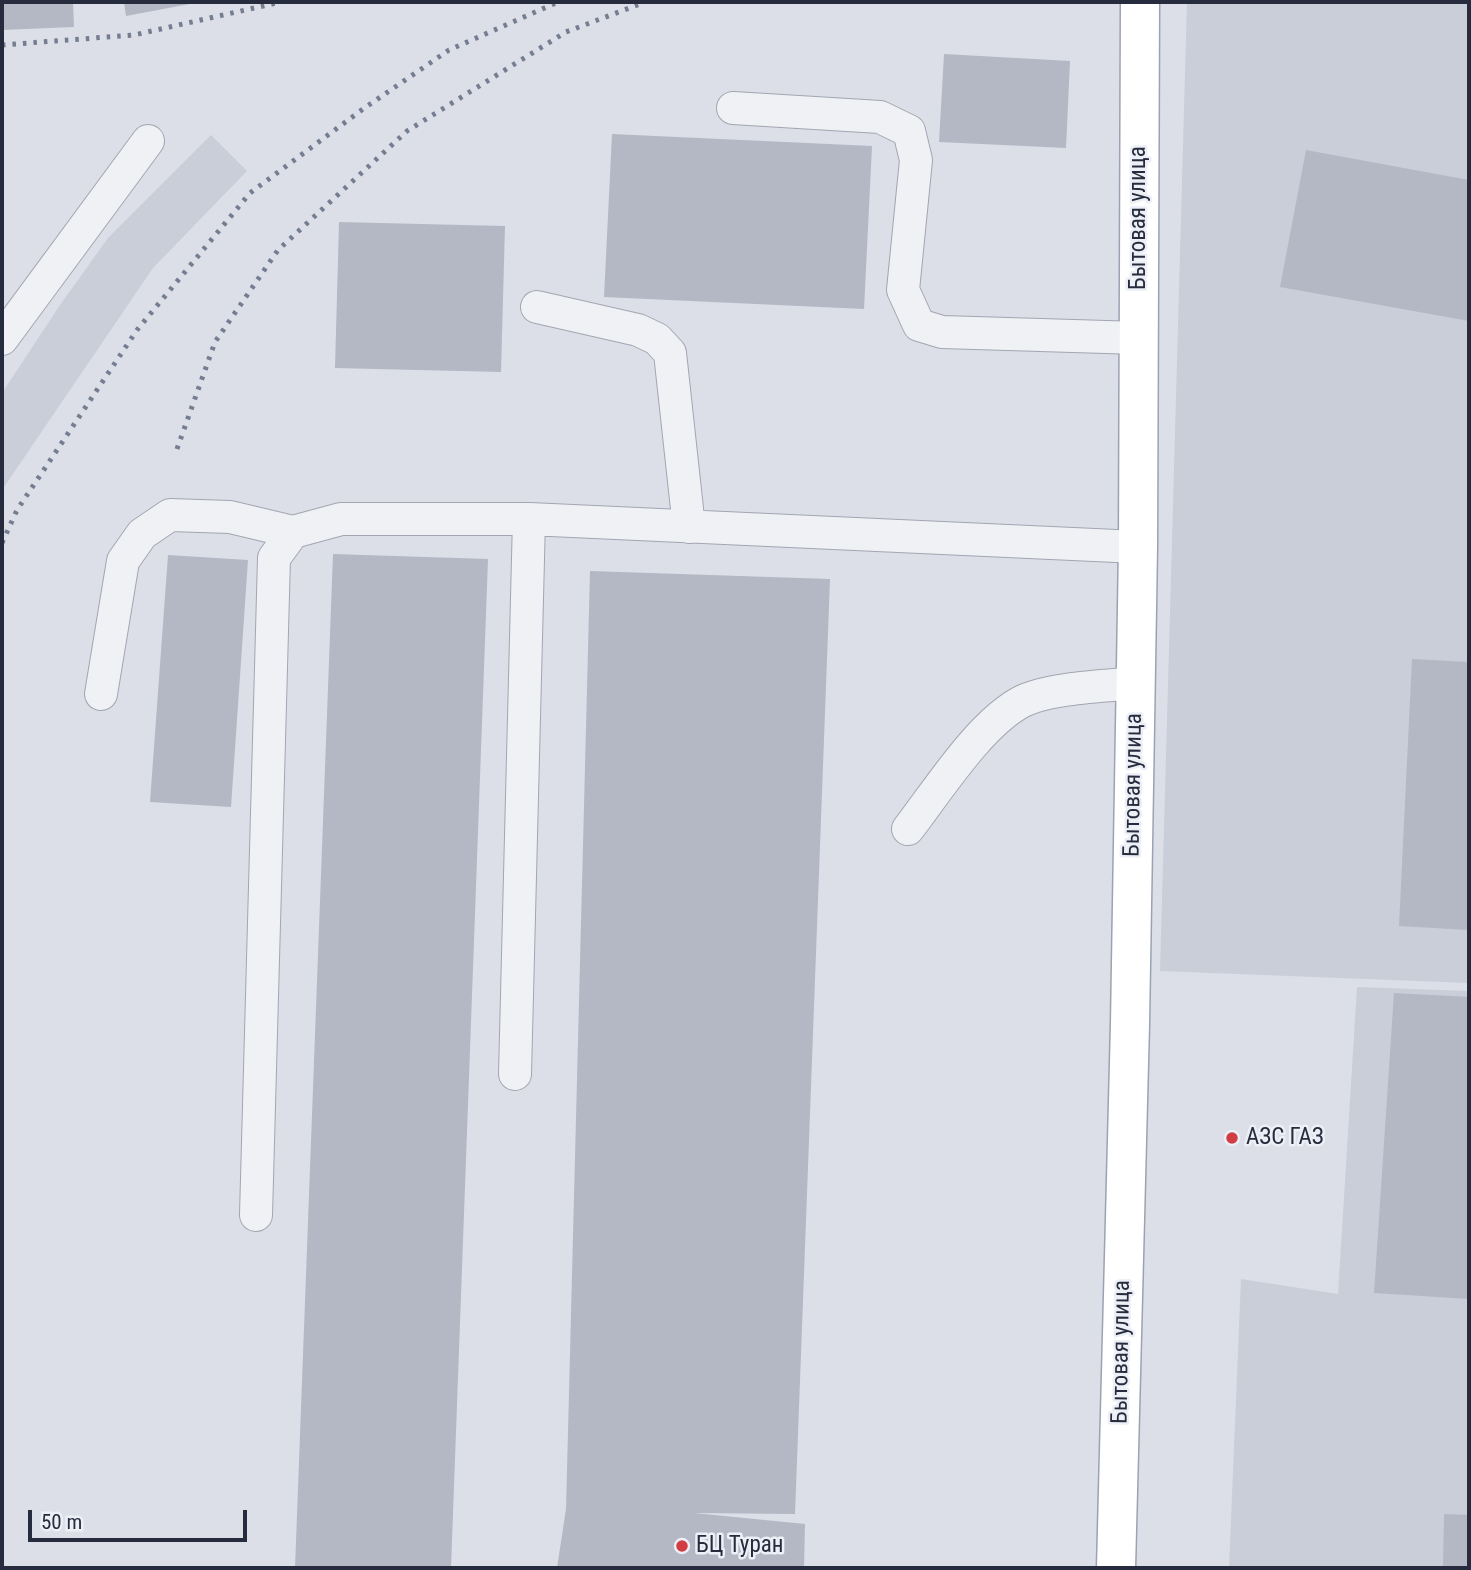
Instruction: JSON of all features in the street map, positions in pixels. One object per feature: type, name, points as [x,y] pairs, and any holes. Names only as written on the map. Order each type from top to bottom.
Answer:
[{"type":"main road","name":"Бытовая улица","points":[[1116,1568],[1136,683],[1140,2]]},
{"type":"lane","points":[[733,108],[880,117],[909,131],[916,160],[903,290],[919,325],[942,332],[1139,338]]},
{"type":"lane","points":[[2,339],[148,141]]},
{"type":"lane","points":[[537,307],[638,330],[657,339],[670,353],[689,527]]},
{"type":"lane","points":[[101,694],[123,561],[142,534],[170,515],[230,517],[293,532],[341,519],[529,519],[1138,547]]},
{"type":"lane","points":[[514,1074],[529,519]]},
{"type":"lane","points":[[256,1214],[274,558],[293,532]]},
{"type":"lane","points":[[908,829],[990,723],[1025,700],[1070,690],[1136,683]]},
{"type":"shaded area","points":[[1187,2],[1469,2],[1469,983],[1160,971]]},
{"type":"shaded area","points":[[211,135],[247,171],[153,268],[2,490],[2,393],[108,238]]},
{"type":"shaded area","points":[[1357,987],[1469,991],[1469,1568],[1229,1568],[1241,1279],[1338,1294]]},
{"type":"building","points":[[2,2],[73,2],[74,27],[2,30]]},
{"type":"building","points":[[124,2],[195,2],[195,3],[126,16]]},
{"type":"building","points":[[944,54],[1070,61],[1066,148],[939,142]]},
{"type":"building","points":[[612,134],[872,146],[864,309],[604,297]]},
{"type":"building","points":[[1306,150],[1469,180],[1469,321],[1280,287]]},
{"type":"building","points":[[339,222],[505,226],[501,372],[335,368]]},
{"type":"building","points":[[333,554],[488,559],[451,1568],[295,1568]]},
{"type":"building","points":[[168,555],[248,560],[231,807],[150,802]]},
{"type":"building","points":[[590,571],[830,579],[795,1514],[694,1513],[805,1524],[804,1568],[557,1568],[566,1509]]},
{"type":"building","points":[[1412,659],[1469,662],[1469,930],[1399,926]]},
{"type":"building","points":[[1394,993],[1469,997],[1469,1299],[1374,1293]]},
{"type":"building","points":[[1444,1514],[1469,1515],[1469,1568],[1443,1568]]},
{"type":"railway","points":[[2,45],[134,35],[281,2]]},
{"type":"railway","points":[[2,543],[17,510],[137,330],[250,193],[363,109],[449,50],[558,2]]},
{"type":"railway","points":[[177,449],[215,342],[278,250],[407,131],[566,32],[645,2]]},
{"type":"place","name":"АЗС ГАЗ","points":[[1232,1138]]},
{"type":"place","name":"БЦ Туран","points":[[682,1546]]}]
